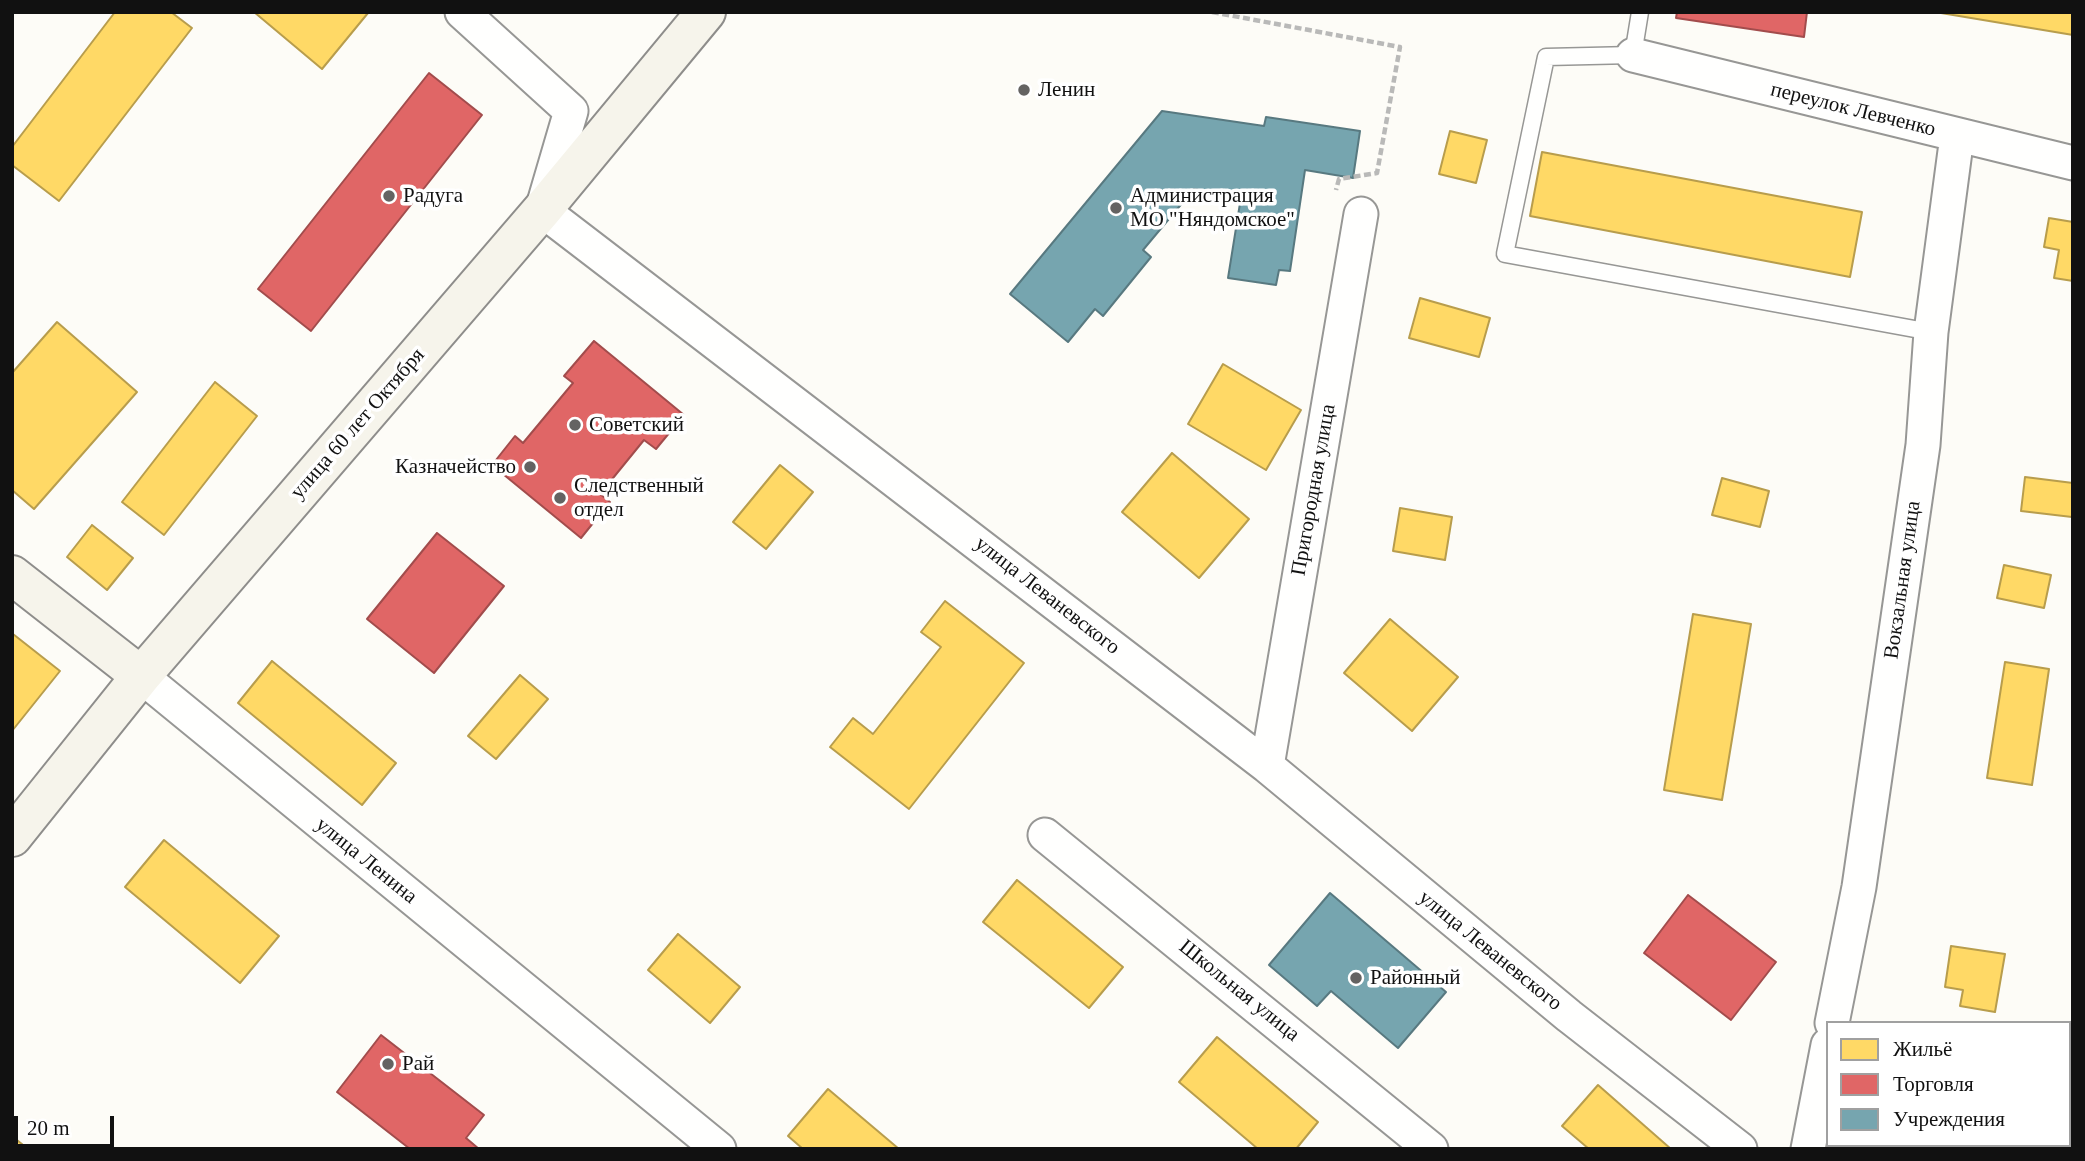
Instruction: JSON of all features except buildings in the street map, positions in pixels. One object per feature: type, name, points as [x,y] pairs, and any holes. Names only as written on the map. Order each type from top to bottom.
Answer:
[{"type":"street","points":[[461,12],[571,111],[542,210]]},
{"type":"street","name":"улица 60 лет Октября","points":[[12,837],[141,676],[542,210],[706,12]]},
{"type":"street","name":"переулок Левченко","points":[[1633,55],[2073,163]]},
{"type":"street","name":"Вокзальная улица","points":[[1832,1021],[1859,887],[1923,445],[1931,332],[1957,136]]},
{"type":"street","name":"улица Леваневского","points":[[542,210],[1267,766],[1569,1016],[1741,1149]]},
{"type":"street","name":"Пригородная улица","points":[[1267,766],[1361,214]]},
{"type":"street","name":"улица Ленина","points":[[12,575],[141,676],[719,1149]]},
{"type":"street","name":"Школьная улица","points":[[1045,835],[1431,1149]]},
{"type":"street","points":[[1808,1149],[1826,1055]]},
{"type":"lane","points":[[1640,12],[1633,55],[1546,57],[1505,254],[1931,332]]},
{"type":"path","points":[[1212,12],[1400,47],[1377,173],[1339,179],[1336,192]]},
{"type":"place","name":"Ленин","points":[[1024,90]]},
{"type":"place","name":"Радуга","points":[[389,196]]},
{"type":"place","name":"Администрация МО \"Няндомское\"","points":[[1116,208]]},
{"type":"place","name":"Советский","points":[[575,425]]},
{"type":"place","name":"Казначейство","points":[[530,467]]},
{"type":"place","name":"Следственный отдел","points":[[560,498]]},
{"type":"place","name":"Районный","points":[[1356,978]]},
{"type":"place","name":"Рай","points":[[388,1064]]}]
